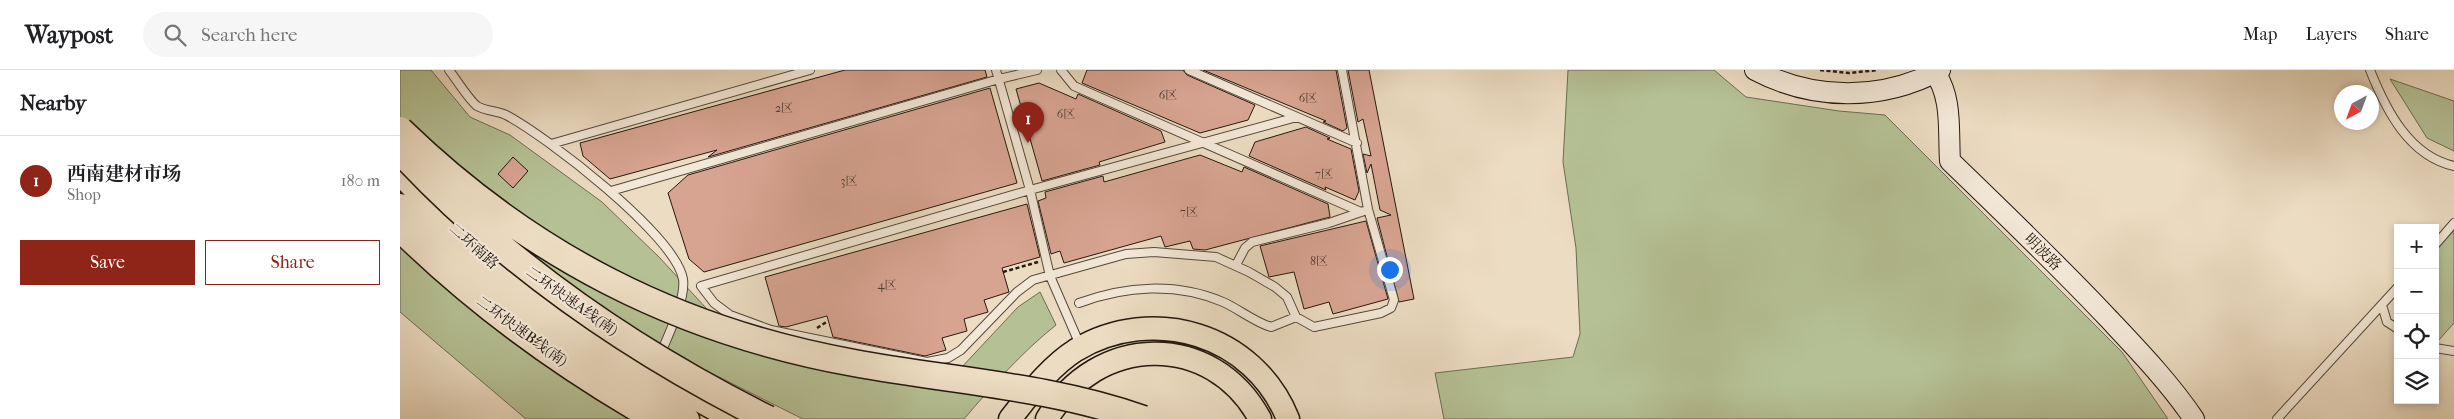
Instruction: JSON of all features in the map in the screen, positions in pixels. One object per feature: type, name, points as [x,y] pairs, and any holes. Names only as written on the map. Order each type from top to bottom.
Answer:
[{"type":"highway","points":[[400,130],[479,200],[538,242],[604,279],[682,314],[749,337],[827,358],[1052,395],[1143,419]]},
{"type":"highway","name":"二环快速A线(南)","points":[[400,151],[475,226],[564,298],[660,360],[768,419]]},
{"type":"highway","name":"二环快速B线(南)","points":[[400,228],[469,292],[566,364],[656,419]]},
{"type":"highway","points":[[469,292],[490,314],[524,343],[627,419]]},
{"type":"main road","name":"二环南路","points":[[400,174],[464,238],[524,288],[587,333],[688,419]]},
{"type":"main road","name":"二环南路","points":[[400,205],[450,254],[511,304],[575,351],[733,419]]},
{"type":"main road","points":[[1010,419],[1050,371],[1081,347],[1103,337],[1134,329],[1166,328],[1198,334],[1228,348],[1255,369],[1277,396],[1288,419]]},
{"type":"main road","points":[[1047,419],[1067,390],[1088,373],[1124,357],[1151,353],[1191,359],[1215,370],[1237,386],[1260,419]]},
{"type":"street","points":[[1755,70],[1794,86],[1850,94],[1888,90],[1936,71]]},
{"type":"street","name":"明波路","points":[[1936,71],[1943,85],[1947,100],[1950,161],[2050,257],[2137,349],[2183,402],[2194,419]]},
{"type":"lane","points":[[449,70],[477,106],[505,115],[551,144],[611,190],[662,244],[678,266],[683,279],[682,295],[669,334],[646,383]]},
{"type":"lane","points":[[551,144],[810,70]]},
{"type":"lane","points":[[996,70],[1030,190],[1050,276],[1081,347]]},
{"type":"lane","points":[[611,190],[999,78],[1037,70]]},
{"type":"lane","points":[[1061,70],[1074,86],[1201,143],[1365,211]]},
{"type":"lane","points":[[1189,70],[1357,143]]},
{"type":"lane","points":[[1297,116],[1030,190],[701,286],[714,304],[730,315],[771,330],[927,362],[948,358],[961,350],[1033,280],[1126,254],[1154,252],[1216,257],[1275,286],[1287,297],[1296,317],[1314,327],[1380,313],[1390,308],[1394,300],[1365,211],[1357,143],[1342,70]]},
{"type":"lane","points":[[2370,70],[2384,100],[2403,132],[2416,147],[2439,162],[2454,166]]},
{"type":"lane","points":[[1236,266],[1245,248],[1252,242],[1329,223],[1365,211]]},
{"type":"lane","points":[[2439,240],[2454,223]]},
{"type":"lane","points":[[1079,303],[1122,291],[1166,289],[1202,295],[1220,301],[1271,327],[1296,317]]},
{"type":"lane","points":[[2277,419],[2394,292]]},
{"type":"lane","points":[[2382,306],[2387,322],[2394,326]]},
{"type":"lane","points":[[2439,349],[2454,351]]},
{"type":"path","points":[[1820,70],[1850,73],[1878,70]]},
{"type":"path","points":[[1003,272],[1046,259]]},
{"type":"green space","points":[[400,70],[431,70],[470,117],[510,135],[602,202],[659,257],[717,320],[960,369],[1018,307],[1040,292],[1056,325],[1019,358],[964,419],[803,419],[707,371],[634,328],[560,277],[497,229],[400,123]]},
{"type":"green space","points":[[1568,70],[1714,70],[1746,97],[1839,111],[1885,115],[2122,352],[2168,419],[1444,419],[1435,373],[1573,357],[1580,334],[1576,248],[1563,162]]},
{"type":"green space","points":[[2390,79],[2454,101],[2454,151],[2427,138]]},
{"type":"green space","points":[[2454,230],[2454,323],[2439,340],[2439,269],[2439,247]]},
{"type":"green space","points":[[400,247],[484,318],[638,419],[526,419],[400,312]]},
{"type":"building","points":[[845,70],[985,70],[987,77],[708,157],[717,150],[610,179],[583,156],[580,143]]},
{"type":"building","points":[[1087,70],[1183,70],[1187,75],[1255,105],[1248,120],[1200,133],[1082,83]]},
{"type":"building","points":[[1203,70],[1336,70],[1347,128],[1343,131],[1323,122],[1326,121]]},
{"type":"building","points":[[1348,70],[1369,70],[1414,299],[1399,302],[1377,218],[1391,215],[1380,210],[1371,164],[1367,173],[1363,154],[1371,156],[1363,119],[1358,122]]},
{"type":"building","points":[[1039,83],[1076,99],[1078,94],[1161,131],[1165,142],[1099,162],[1100,165],[1042,181],[1016,89]]},
{"type":"building","points":[[990,88],[1017,183],[704,272],[689,259],[668,193],[688,175]]},
{"type":"building","points":[[1306,127],[1330,138],[1327,139],[1351,149],[1359,191],[1355,200],[1325,187],[1326,190],[1249,156],[1255,142]]},
{"type":"building","points":[[1200,155],[1242,172],[1244,167],[1328,204],[1330,217],[1205,250],[1193,249],[1190,241],[1165,247],[1161,236],[1064,263],[1060,251],[1051,254],[1038,201],[1046,198],[1045,192],[1103,176],[1104,182]]},
{"type":"building","points":[[513,157],[528,171],[513,188],[498,174]]},
{"type":"building","points":[[1027,204],[1040,257],[1002,268],[1009,292],[984,300],[988,312],[964,319],[967,331],[942,338],[946,350],[925,356],[833,337],[827,316],[786,327],[779,326],[765,277]]},
{"type":"building","points":[[1366,221],[1388,299],[1333,314],[1329,302],[1304,309],[1294,272],[1269,277],[1260,246]]},
{"type":"place","name":"西南建材市场","points":[[1028,143]]}]
